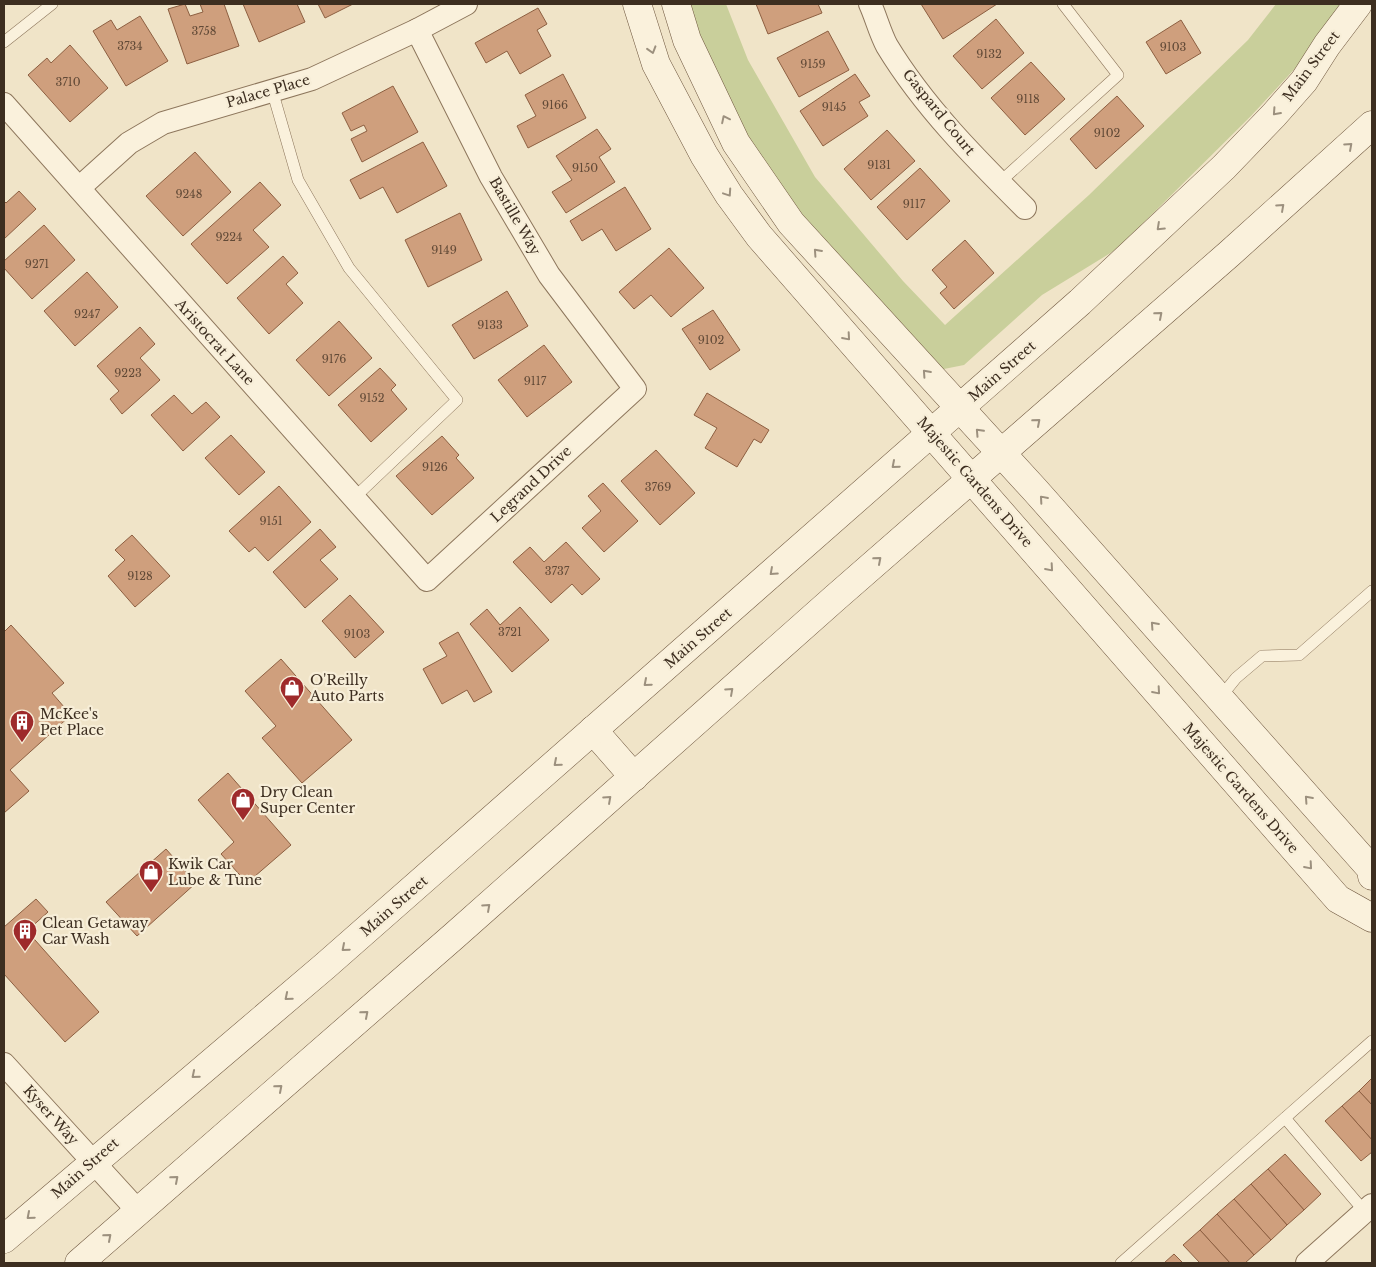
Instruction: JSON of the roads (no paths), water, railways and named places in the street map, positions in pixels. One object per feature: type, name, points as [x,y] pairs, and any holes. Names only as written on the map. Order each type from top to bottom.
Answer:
[{"type":"main road","name":"Majestic Gardens Drive","points":[[637,4],[656,64],[704,155],[729,195],[759,236],[1338,899],[1372,918]]},
{"type":"main road","points":[[676,4],[687,40],[736,143],[791,223],[1220,699],[1371,869],[1372,876]]},
{"type":"main road","name":"Main Street","points":[[4,1239],[325,966],[1080,302],[1224,167],[1304,81],[1327,45],[1358,4]]},
{"type":"main road","points":[[79,1263],[454,936],[1229,254],[1372,124]]},
{"type":"main road","points":[[1188,727],[1220,699]]},
{"type":"main road","points":[[593,730],[634,777]]},
{"type":"street","name":"Palace Place","points":[[79,188],[129,143],[163,123],[312,79],[417,30],[466,4]]},
{"type":"street","name":"Gaspard Court","points":[[870,4],[887,45],[924,98],[966,148],[1025,208]]},
{"type":"street","points":[[1362,4],[1372,15]]},
{"type":"street","name":"Bastille Way","points":[[417,30],[491,177],[549,275],[635,389]]},
{"type":"street","name":"Aristocrat Lane","points":[[4,104],[427,580]]},
{"type":"street","name":"Legrand Drive","points":[[427,580],[635,389]]},
{"type":"street","name":"Kyser Way","points":[[4,1064],[138,1211]]},
{"type":"street","points":[[1307,1263],[1369,1208]]},
{"type":"lane","points":[[4,42],[52,4]]},
{"type":"lane","points":[[1000,182],[1118,75],[1075,23],[1063,4]]},
{"type":"lane","points":[[272,90],[298,180],[349,268],[457,400],[354,498]]},
{"type":"lane","points":[[1220,699],[1236,678],[1262,656],[1299,655],[1372,591]]},
{"type":"lane","points":[[1121,1263],[1372,1041]]},
{"type":"lane","points":[[1286,1118],[1369,1208]]},
{"type":"place","name":"O'Reilly Auto Parts","points":[[292,709]]},
{"type":"place","name":"McKee's Pet Place","points":[[22,743]]},
{"type":"place","name":"Dry Clean Super Center","points":[[243,821]]},
{"type":"place","name":"Kwik Car Lube & Tune","points":[[151,893]]},
{"type":"place","name":"Clean Getaway Car Wash","points":[[25,952]]}]
